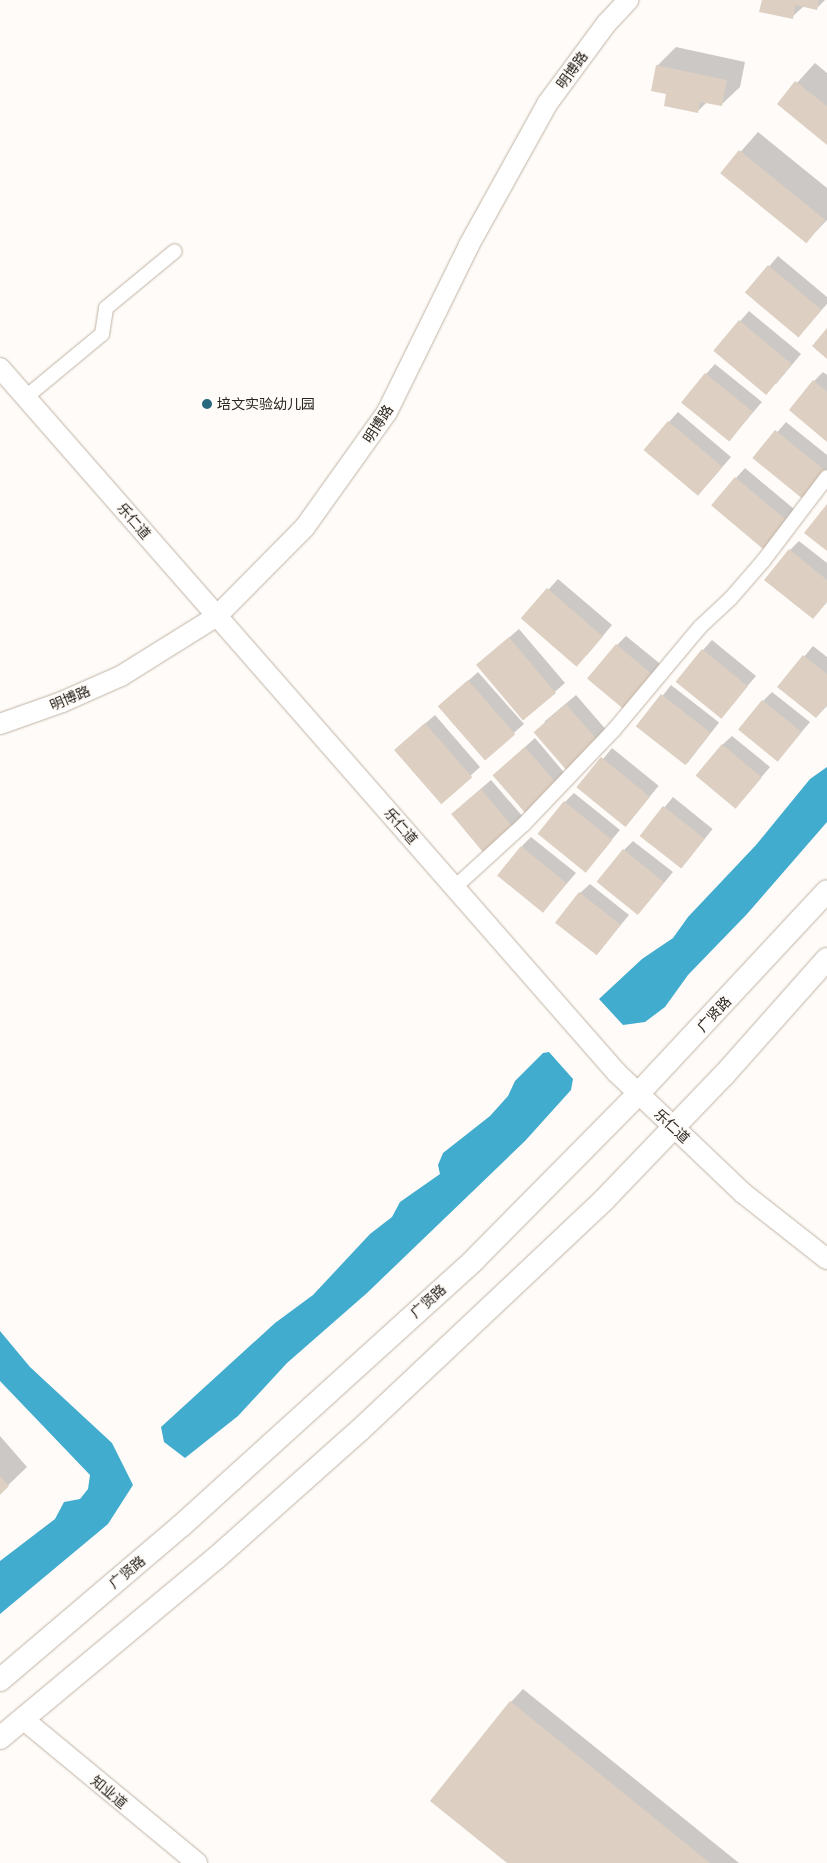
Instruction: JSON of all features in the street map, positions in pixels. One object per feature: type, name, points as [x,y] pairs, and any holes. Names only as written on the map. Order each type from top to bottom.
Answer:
[{"type":"main road","name":"广贤路","points":[[0,1680],[181,1526],[474,1259],[638,1094],[827,891]]},
{"type":"main road","points":[[0,1738],[215,1559],[360,1430],[604,1200],[674,1128],[827,959]]},
{"type":"street","name":"明博路","points":[[0,724],[62,702],[121,676],[217,616],[305,527],[387,412],[469,245],[547,104],[606,24],[628,0]]},
{"type":"street","points":[[26,397],[102,334],[106,308],[175,251]]},
{"type":"street","name":"乐仁道","points":[[0,368],[638,1094],[743,1192],[827,1258]]},
{"type":"street","points":[[455,887],[524,824],[613,731],[700,627],[731,598],[764,560],[827,477]]},
{"type":"street","name":"知业道","points":[[23,1719],[197,1863]]},
{"type":"water","points":[[827,767],[827,822],[747,914],[688,975],[665,1007],[645,1022],[623,1025],[599,999],[642,959],[673,938],[688,917],[756,845],[810,779]]},
{"type":"water","points":[[549,1052],[573,1079],[571,1090],[525,1141],[367,1293],[287,1363],[238,1416],[185,1458],[164,1442],[161,1427],[275,1323],[313,1295],[370,1234],[392,1217],[400,1202],[440,1174],[438,1165],[443,1153],[490,1116],[508,1096],[515,1081],[543,1053]]},
{"type":"water","points":[[0,1331],[30,1367],[112,1443],[133,1485],[108,1524],[0,1614],[0,1561],[55,1519],[64,1502],[80,1499],[88,1489],[90,1475],[0,1381]]},
{"type":"building","points":[[762,0],[819,0],[817,10],[795,5],[793,19],[759,12]]},
{"type":"building","points":[[656,65],[727,80],[722,106],[700,102],[698,113],[664,106],[666,94],[651,91]]},
{"type":"building","points":[[795,81],[827,106],[827,145],[777,104]]},
{"type":"building","points":[[739,150],[825,220],[806,243],[720,173]]},
{"type":"building","points":[[768,265],[822,310],[798,338],[745,293]]},
{"type":"building","points":[[739,320],[792,364],[766,395],[713,351]]},
{"type":"building","points":[[827,328],[827,359],[812,346]]},
{"type":"building","points":[[705,373],[753,412],[729,442],[681,403]]},
{"type":"building","points":[[813,380],[827,392],[827,442],[789,410]]},
{"type":"building","points":[[668,421],[722,467],[698,496],[644,450]]},
{"type":"building","points":[[775,430],[827,472],[804,500],[752,458]]},
{"type":"building","points":[[735,477],[791,524],[767,552],[711,505]]},
{"type":"building","points":[[827,504],[827,551],[804,533]]},
{"type":"building","points":[[789,549],[827,580],[827,602],[813,619],[764,580]]},
{"type":"building","points":[[547,588],[603,637],[577,667],[521,618]]},
{"type":"building","points":[[509,637],[556,693],[523,721],[476,665]]},
{"type":"building","points":[[616,644],[655,677],[626,711],[587,678]]},
{"type":"building","points":[[702,649],[748,686],[721,719],[676,682]]},
{"type":"building","points":[[803,655],[827,674],[827,705],[816,718],[777,687]]},
{"type":"building","points":[[468,680],[515,734],[485,761],[438,706]]},
{"type":"building","points":[[661,694],[711,733],[685,765],[636,726]]},
{"type":"building","points":[[762,700],[802,732],[778,762],[738,730]]},
{"type":"building","points":[[566,704],[599,742],[566,770],[534,732]]},
{"type":"building","points":[[425,723],[472,777],[441,804],[394,750]]},
{"type":"building","points":[[722,744],[762,777],[735,809],[696,775]]},
{"type":"building","points":[[525,747],[559,786],[527,814],[493,775]]},
{"type":"building","points":[[601,757],[650,797],[625,827],[576,787]]},
{"type":"building","points":[[481,789],[514,829],[485,854],[451,814]]},
{"type":"building","points":[[564,801],[612,840],[586,873],[538,834]]},
{"type":"building","points":[[663,806],[705,839],[681,869],[640,836]]},
{"type":"building","points":[[521,846],[567,883],[543,913],[497,876]]},
{"type":"building","points":[[623,849],[664,882],[638,915],[597,882]]},
{"type":"building","points":[[579,892],[621,925],[597,955],[555,923]]},
{"type":"building","points":[[0,1476],[9,1486],[0,1495]]},
{"type":"building","points":[[510,1701],[710,1863],[507,1863],[430,1801]]},
{"type":"place","name":"培文实验幼儿园","points":[[207,404]]}]
